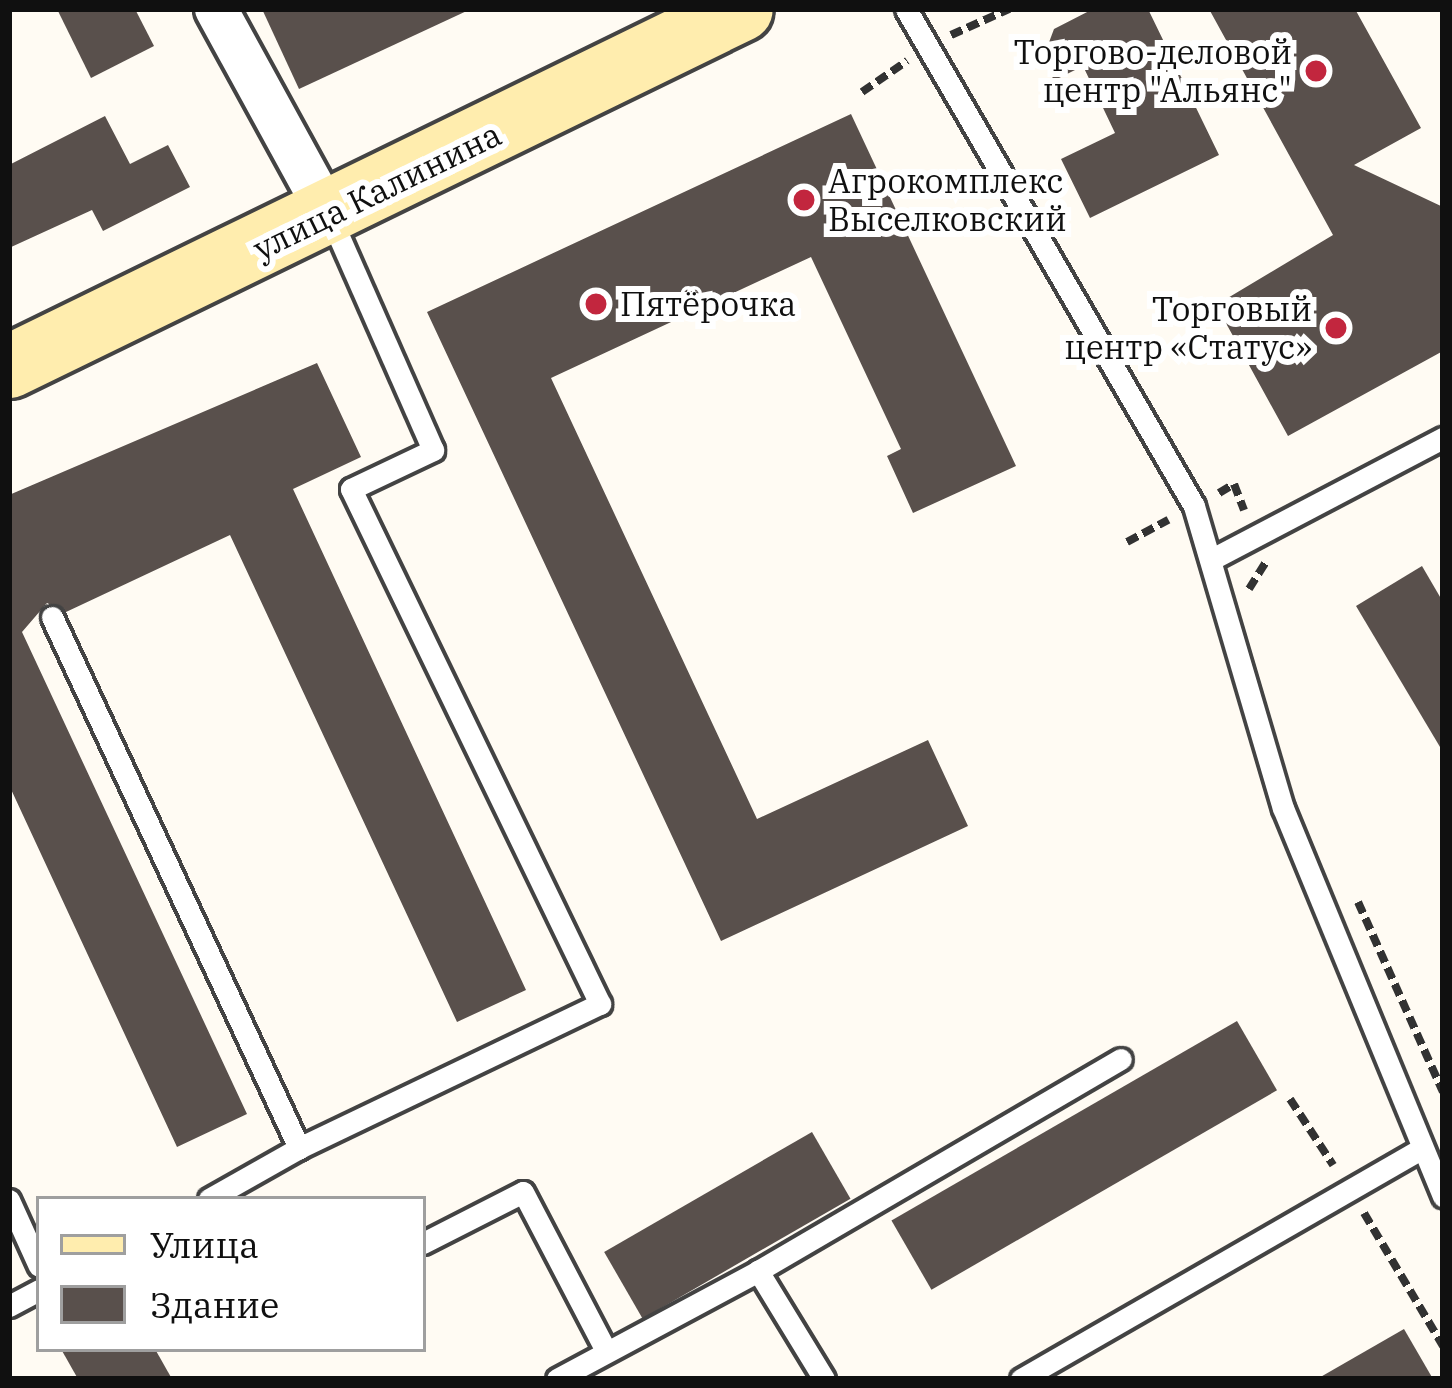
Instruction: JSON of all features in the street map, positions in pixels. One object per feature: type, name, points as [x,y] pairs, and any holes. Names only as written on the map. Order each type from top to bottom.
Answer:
[{"type":"main road","name":"улица Калинина","points":[[9,366],[330,217],[741,9]]},
{"type":"street","points":[[216,9],[330,217]]},
{"type":"lane","points":[[906,9],[1214,558],[1282,808],[1419,1150],[1443,1196]]},
{"type":"lane","points":[[213,1196],[299,1148],[600,1004],[351,488],[433,450],[330,217]]},
{"type":"lane","points":[[1214,558],[1443,438]]},
{"type":"lane","points":[[52,616],[299,1148]]},
{"type":"lane","points":[[557,1379],[758,1271],[1120,1059]]},
{"type":"lane","points":[[1021,1379],[1419,1150]]},
{"type":"lane","points":[[426,1241],[523,1192],[606,1351]]},
{"type":"lane","points":[[9,1200],[36,1259]]},
{"type":"lane","points":[[758,1271],[824,1379]]},
{"type":"lane","points":[[9,1306],[36,1292]]},
{"type":"path","points":[[1234,484],[1267,566],[1249,588],[1254,610]]},
{"type":"path","points":[[1349,883],[1443,1092]]},
{"type":"path","points":[[1290,1100],[1443,1346]]},
{"type":"building","points":[[57,9],[135,9],[154,46],[91,78]]},
{"type":"building","points":[[262,9],[471,9],[299,89]]},
{"type":"building","points":[[1093,9],[1148,9],[1219,155],[1090,218],[1061,159],[1115,133],[1083,66],[1053,81],[1048,45],[1054,29]]},
{"type":"building","points":[[1209,9],[1355,9],[1421,128],[1354,165],[1443,207],[1443,351],[1288,436],[1216,305],[1333,235]]},
{"type":"building","points":[[851,114],[1016,466],[913,513],[887,456],[901,449],[811,257],[551,378],[757,819],[928,740],[968,826],[721,941],[427,312]]},
{"type":"building","points":[[105,116],[130,164],[168,145],[190,187],[103,231],[92,210],[9,248],[9,165]]},
{"type":"building","points":[[317,363],[361,457],[293,489],[526,990],[457,1022],[230,535],[66,612],[47,603],[22,632],[247,1114],[177,1147],[9,785],[9,495]]},
{"type":"building","points":[[1422,566],[1443,602],[1443,752],[1356,606]]},
{"type":"building","points":[[1237,1021],[1277,1090],[931,1290],[891,1220]]},
{"type":"building","points":[[812,1132],[851,1199],[643,1319],[604,1252]]},
{"type":"building","points":[[1404,1329],[1433,1379],[1317,1379]]},
{"type":"building","points":[[63,1352],[157,1352],[172,1379],[78,1379]]},
{"type":"place","name":"Торгово-деловой центр \"Альянс\"","points":[[1316,71]]},
{"type":"place","name":"Агрокомплекс Выселковский","points":[[804,200]]},
{"type":"place","name":"Пятёрочка","points":[[596,304]]},
{"type":"place","name":"Торговый центр «Статус»","points":[[1336,328]]}]
